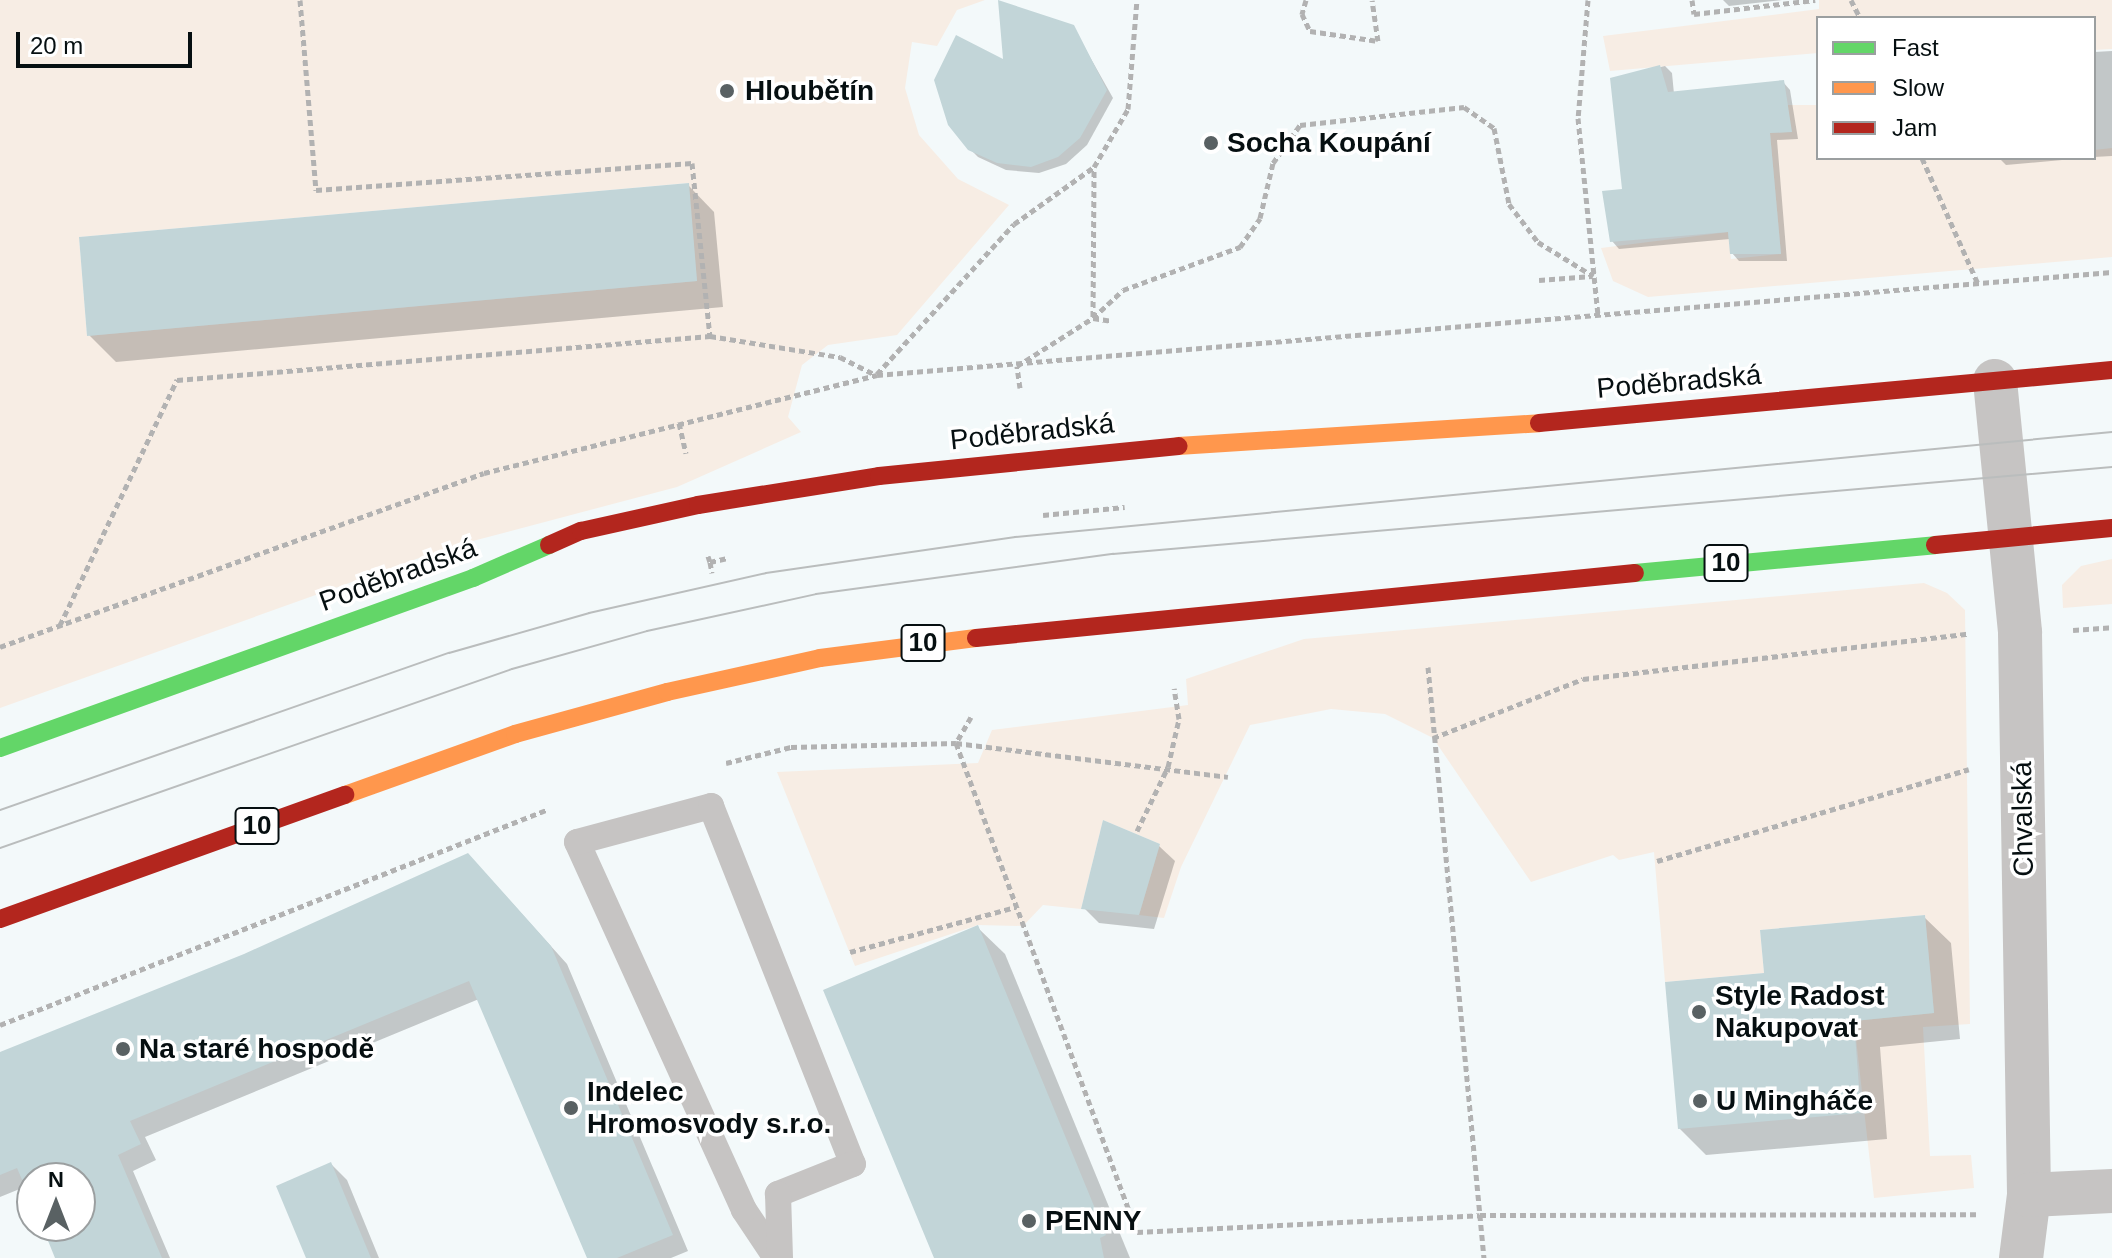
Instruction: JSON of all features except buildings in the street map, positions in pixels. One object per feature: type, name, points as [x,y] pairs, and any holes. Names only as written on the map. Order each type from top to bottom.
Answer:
[{"type":"main road","name":"Poděbradská","points":[[0,748],[473,578],[581,531],[698,505],[879,476],[1091,452],[1409,433],[2112,370]]},
{"type":"main road","name":"10","points":[[0,919],[515,734],[820,658],[1065,626],[2112,528]]},
{"type":"street","name":"Chvalská","points":[[1995,381],[2020,633],[2027,1205],[2021,1258]]},
{"type":"street","points":[[2027,1205],[2112,1191]]},
{"type":"lane","points":[[711,806],[853,1164],[778,1194],[778,1258],[744,1210],[577,842],[711,806]]},
{"type":"path","points":[[300,0],[316,190],[692,163],[710,336]]},
{"type":"path","points":[[877,375],[1014,224],[1094,167],[1128,109],[1137,0]]},
{"type":"path","points":[[1306,0],[1302,14],[1310,31],[1378,41],[1372,0]]},
{"type":"path","points":[[1588,0],[1578,118],[1598,314]]},
{"type":"path","points":[[1692,0],[1694,14],[1815,0]]},
{"type":"path","points":[[1017,366],[1093,318],[1123,290],[1240,247],[1260,218],[1273,163],[1300,125],[1464,107],[1494,128],[1509,204],[1516,214],[1538,242],[1593,276]]},
{"type":"path","points":[[1923,160],[1978,284]]},
{"type":"path","points":[[1093,318],[1094,167]]},
{"type":"path","points":[[0,647],[484,473],[877,375],[1017,366],[2112,272]]},
{"type":"path","points":[[1539,280],[1593,276]]},
{"type":"path","points":[[1093,318],[1111,321]]},
{"type":"path","points":[[60,627],[177,380],[710,336],[840,357],[877,375]]},
{"type":"path","points":[[1017,366],[1020,388]]},
{"type":"path","points":[[1034,516],[1128,507]]},
{"type":"path","points":[[707,552],[712,573]]},
{"type":"path","points":[[710,562],[744,555]]},
{"type":"path","points":[[2058,632],[2112,627]]},
{"type":"path","points":[[1433,738],[1583,679],[1974,634]]},
{"type":"path","points":[[1428,667],[1484,1258]]},
{"type":"path","points":[[1137,831],[1168,767],[1179,719],[1174,688]]},
{"type":"path","points":[[971,717],[956,743],[1137,1232],[1480,1215],[2027,1205]]},
{"type":"path","points":[[1168,767],[1228,777]]},
{"type":"path","points":[[1657,861],[1966,769],[1978,770]]},
{"type":"path","points":[[850,952],[1016,907]]},
{"type":"shaded area","points":[[0,0],[985,0],[957,10],[937,46],[912,42],[905,88],[919,135],[958,179],[1009,205],[897,335],[828,345],[802,365],[788,417],[801,432],[677,487],[450,547],[0,708]],"holes":[[[688,183],[697,281],[87,336],[79,237]]]},
{"type":"shaded area","points":[[1819,0],[2112,0],[2112,49],[2096,50],[2096,16],[1816,16],[1816,53],[1610,71],[1603,36],[1819,9]]},
{"type":"shaded area","points":[[1786,105],[1816,105],[1816,160],[2096,160],[2096,150],[2112,148],[2112,257],[1648,297],[1613,281],[1601,248],[1728,232],[1731,259],[1781,254],[1770,133],[1788,132]]},
{"type":"shaded area","points":[[2112,559],[2112,604],[2063,608],[2062,585],[2081,566]]},
{"type":"shaded area","points":[[1924,583],[1947,593],[1965,610],[1970,1024],[1923,1027],[1930,1156],[1971,1155],[1974,1188],[1874,1198],[1854,1021],[1934,1013],[1925,915],[1760,930],[1764,973],[1665,982],[1654,852],[1619,860],[1613,855],[1531,882],[1433,738],[1385,714],[1331,709],[1250,725],[1181,867],[1164,918],[1139,915],[1160,844],[1103,820],[1081,909],[1043,905],[1023,926],[978,925],[855,966],[777,772],[978,763],[992,730],[1188,705],[1186,679],[1304,639]]},
{"type":"tram line","points":[[0,810],[449,653],[589,613],[766,573],[1015,537],[2112,432]]},
{"type":"tram line","points":[[0,848],[512,669],[647,631],[816,594],[1113,554],[2112,467]]},
{"type":"traffic: fast","points":[[0,748],[473,578],[549,545]]},
{"type":"traffic: fast","points":[[1635,573],[1935,545]]},
{"type":"traffic: slow","points":[[1178,446],[1539,423]]},
{"type":"traffic: slow","points":[[345,795],[515,734],[667,692],[820,658],[976,638]]},
{"type":"traffic: jam","points":[[1539,423],[2112,370]]},
{"type":"traffic: jam","points":[[549,545],[581,531],[698,505],[879,476],[1178,446]]},
{"type":"traffic: jam","points":[[1935,545],[2112,528]]},
{"type":"traffic: jam","points":[[976,638],[1635,573]]},
{"type":"traffic: jam","points":[[0,919],[345,795]]},
{"type":"place","name":"Hloubětín","points":[[727,91]]},
{"type":"place","name":"Socha Koupání","points":[[1211,143]]},
{"type":"place","name":"Style Radost Nakupovat","points":[[1699,1012]]},
{"type":"place","name":"Na staré hospodě","points":[[123,1049]]},
{"type":"place","name":"U Mingháče","points":[[1700,1101]]},
{"type":"place","name":"Indelec Hromosvody s.r.o.","points":[[571,1108]]},
{"type":"place","name":"PENNY","points":[[1029,1221]]}]
